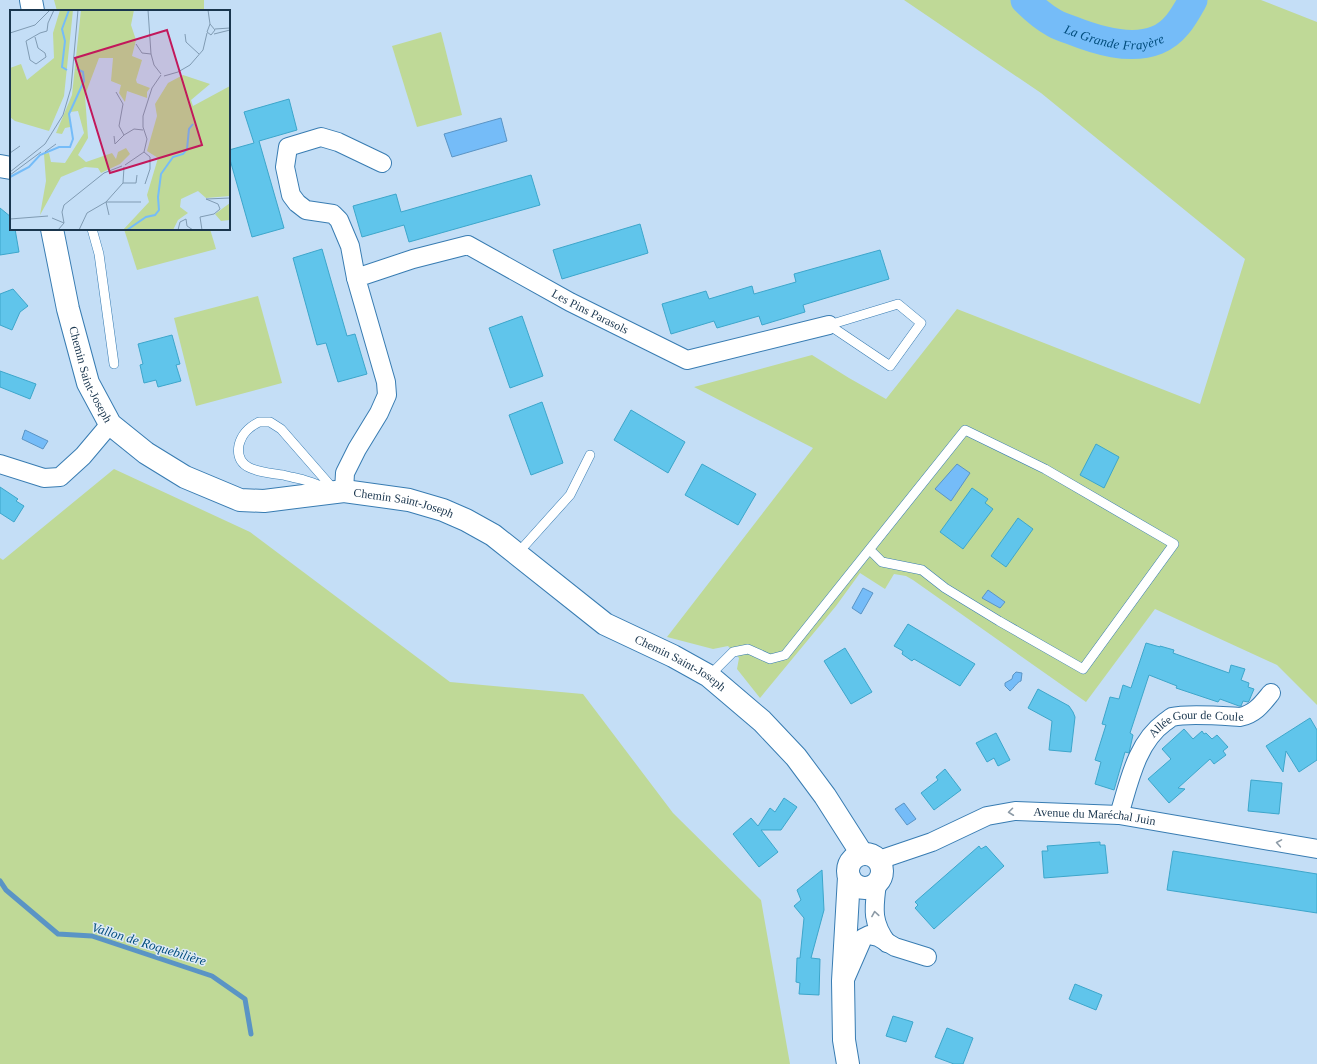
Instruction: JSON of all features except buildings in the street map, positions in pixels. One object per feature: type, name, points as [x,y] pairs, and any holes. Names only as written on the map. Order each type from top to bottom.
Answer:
[{"type":"main road","points":[[31,0],[33,10]]},
{"type":"main road","points":[[0,166],[10,168]]},
{"type":"main road","name":"Chemin Saint-Joseph","points":[[52,230],[68,309],[88,383],[110,424],[146,452],[185,477],[240,500],[264,501],[340,491],[409,500],[443,510],[466,520],[493,535],[605,624],[673,656],[709,676],[762,721],[796,757],[825,796],[863,872]]},
{"type":"main road","points":[[848,1064],[844,1040],[843,981],[846,947],[847,903],[863,872]]},
{"type":"street","points":[[340,491],[345,473],[357,449],[380,413],[387,395],[386,382],[356,278],[350,246],[339,220],[332,214],[306,210],[297,203],[291,195],[285,167],[288,147],[321,137],[338,142],[382,163]]},
{"type":"street","name":"Les Pins Parasols","points":[[356,278],[413,259],[468,245],[570,302],[687,360],[830,325]]},
{"type":"street","points":[[0,464],[44,478],[60,477],[82,456],[110,424]]},
{"type":"street","name":"Allée Gour de Coule","points":[[1119,815],[1132,773],[1142,748],[1157,728],[1171,717],[1240,717],[1249,715],[1256,710],[1271,693]]},
{"type":"street","name":"Avenue du Maréchal Juin","points":[[863,872],[932,842],[986,816],[1015,811],[1119,815],[1317,849]]},
{"type":"street","points":[[863,872],[875,898],[874,913],[880,931],[887,943]]},
{"type":"street","points":[[843,981],[863,938],[869,935],[878,937],[895,947],[927,957]]},
{"type":"lane","points":[[92,230],[99,254],[114,364]]},
{"type":"lane","name":"Les Pins Parasols","points":[[898,304],[921,323],[890,366],[830,325],[898,304]]},
{"type":"lane","points":[[259,422],[270,422],[281,429],[340,491],[306,481],[254,471],[245,465],[240,458],[239,446],[242,435],[251,426],[259,422]]},
{"type":"lane","points":[[709,676],[733,652],[748,649],[770,659],[785,655],[965,430],[1045,469],[1174,544],[1083,669],[945,588],[922,570],[882,562],[870,550]]},
{"type":"lane","points":[[517,554],[570,495],[590,455]]},
{"type":"green space","points":[[54,0],[204,0],[204,10],[57,10]]},
{"type":"green space","points":[[904,0],[1261,0],[1317,22],[1317,705],[1277,665],[1155,609],[1086,702],[913,580],[906,576],[894,574],[885,589],[860,573],[836,606],[760,698],[737,669],[739,658],[728,646],[713,649],[667,637],[813,448],[694,387],[812,355],[886,399],[957,309],[1200,404],[1245,259],[1041,93]]},
{"type":"green space","points":[[441,32],[462,115],[417,127],[392,46]]},
{"type":"green space","points":[[124,230],[210,230],[216,249],[137,270]]},
{"type":"green space","points":[[258,296],[282,383],[196,406],[174,318]]},
{"type":"green space","points":[[114,469],[250,532],[450,682],[583,694],[673,813],[761,900],[790,1064],[0,1064],[0,558],[3,560]]},
{"type":"water","points":[[501,118],[507,141],[452,157],[444,134]]},
{"type":"water","points":[[25,430],[48,441],[43,449],[22,439]]},
{"type":"water","points":[[957,464],[970,473],[951,501],[935,489]]},
{"type":"water","points":[[863,588],[873,593],[861,614],[852,608]]},
{"type":"water","points":[[988,590],[1005,602],[1000,608],[982,598]]},
{"type":"water","points":[[1016,672],[1022,673],[1021,681],[1010,691],[1005,686],[1005,683],[1012,679]]},
{"type":"water","points":[[904,803],[916,819],[907,825],[895,809]]},
{"type":"waterway","name":"La Grande Frayère","points":[[1025,0],[1046,18],[1062,27],[1113,43],[1125,44],[1147,43],[1163,37],[1174,28],[1193,0]]},
{"type":"waterway","name":"Vallon de Roquebilière","points":[[0,881],[6,890],[58,934],[92,936],[212,976],[245,999],[251,1034]]}]
